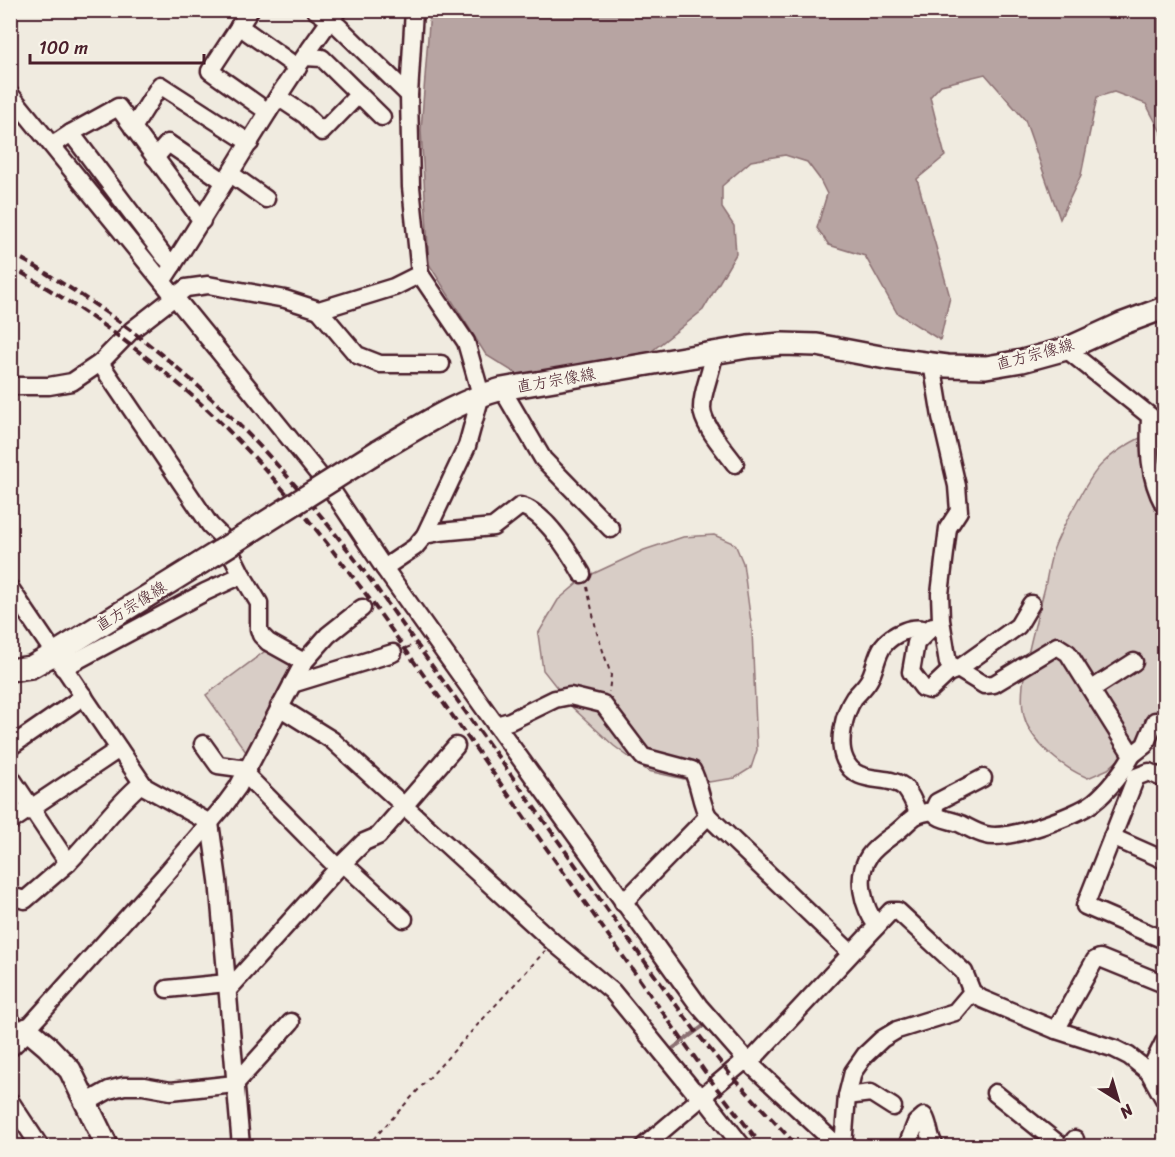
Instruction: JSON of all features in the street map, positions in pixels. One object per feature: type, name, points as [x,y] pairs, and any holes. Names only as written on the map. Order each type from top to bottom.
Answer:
[{"type":"main road","name":"直方宗像線","points":[[10,670],[58,661],[220,551],[378,451],[451,408],[481,395],[502,389],[748,347],[782,344],[817,345],[886,358],[947,366],[986,367],[1022,361],[1066,349],[1121,324],[1164,308]]},
{"type":"main road","points":[[17,1032],[47,1046],[70,1070],[107,1146]]},
{"type":"street","points":[[250,10],[210,71],[268,112]]},
{"type":"street","points":[[315,10],[334,16],[409,95]]},
{"type":"street","points":[[384,568],[415,547],[425,535],[466,446],[481,395],[466,342],[420,274],[411,187],[409,95],[414,10]]},
{"type":"street","points":[[163,280],[202,221],[268,112],[334,16]]},
{"type":"street","points":[[239,26],[301,63],[322,58],[382,117]]},
{"type":"street","points":[[133,128],[160,85],[250,143]]},
{"type":"street","points":[[10,94],[333,492],[384,568],[699,1006],[749,1063],[838,1146]]},
{"type":"street","points":[[278,97],[305,115],[322,132],[359,94]]},
{"type":"street","points":[[53,145],[118,107],[202,221]]},
{"type":"street","points":[[71,133],[173,265]]},
{"type":"street","points":[[155,158],[168,143],[266,199]]},
{"type":"street","points":[[319,310],[394,287],[420,274]]},
{"type":"street","points":[[10,386],[49,386],[72,382],[100,363],[132,330],[186,288],[208,285],[285,299],[319,310],[357,355],[380,364],[441,364]]},
{"type":"street","points":[[1066,349],[1150,416],[1150,468],[1156,490],[1164,505]]},
{"type":"street","points":[[714,353],[702,407],[704,419],[735,464]]},
{"type":"street","points":[[100,363],[210,525],[224,538],[259,603],[261,636],[304,662]]},
{"type":"street","points":[[932,363],[941,417],[957,486],[959,511],[948,528],[934,625],[948,663],[984,685],[994,684],[1057,646],[1068,653],[1132,755]]},
{"type":"street","points":[[502,389],[543,459],[610,530]]},
{"type":"street","points":[[425,535],[493,527],[520,506],[529,508],[566,545],[582,574]]},
{"type":"street","points":[[58,661],[242,575]]},
{"type":"street","points":[[10,588],[142,783],[154,794],[210,823]]},
{"type":"street","points":[[934,625],[916,643],[911,672],[923,688],[930,690],[948,673],[958,669],[1017,626],[1031,604]]},
{"type":"street","points":[[17,1032],[210,823],[238,787],[304,662],[328,635],[362,608]]},
{"type":"street","points":[[934,625],[924,629],[910,629],[885,644],[868,681],[854,699],[845,721],[843,752],[845,762],[851,769],[873,780],[897,783],[925,812],[938,818],[956,822],[988,836],[1042,827],[1094,802],[1132,755],[1145,745],[1155,721]]},
{"type":"street","points":[[292,684],[393,653]]},
{"type":"street","points":[[1092,689],[1134,662]]},
{"type":"street","points":[[10,747],[84,696]]},
{"type":"street","points":[[496,725],[510,721],[555,699],[570,696],[603,704],[644,757],[692,770],[696,777],[702,806],[708,816],[851,953]]},
{"type":"street","points":[[279,707],[332,740],[553,942],[612,991],[692,1089],[703,1096],[742,1146]]},
{"type":"street","points":[[203,744],[218,765],[246,771],[340,866],[404,919]]},
{"type":"street","points":[[167,989],[227,987],[364,842],[378,836],[456,746]]},
{"type":"street","points":[[10,822],[119,749]]},
{"type":"street","points":[[1164,778],[1149,772],[1136,777],[1085,906],[1164,940]]},
{"type":"street","points":[[10,776],[68,863]]},
{"type":"street","points":[[877,926],[869,915],[863,896],[862,877],[868,857],[885,840],[937,802],[983,778]]},
{"type":"street","points":[[10,896],[26,900],[81,850],[122,800],[142,783]]},
{"type":"street","points":[[623,903],[708,816]]},
{"type":"street","points":[[210,823],[218,880],[241,1146]]},
{"type":"street","points":[[1112,837],[1164,860]]},
{"type":"street","points":[[644,1146],[742,1063],[749,1063],[891,911],[898,911],[964,972],[972,992],[982,999],[1056,1030],[1115,1049],[1129,1056],[1149,1072],[1164,1099]]},
{"type":"street","points":[[1056,1030],[1095,960],[1100,958],[1164,984]]},
{"type":"street","points":[[843,1146],[847,1096],[853,1072],[865,1054],[897,1030],[955,1012],[972,992]]},
{"type":"street","points":[[86,1103],[109,1090],[124,1086],[143,1086],[171,1091],[235,1084],[291,1022]]},
{"type":"street","points":[[1149,1072],[1164,1041]]},
{"type":"street","points":[[847,1096],[871,1093],[893,1107]]},
{"type":"street","points":[[995,1093],[1069,1144]]},
{"type":"street","points":[[10,1101],[39,1145],[36,1146]]},
{"type":"street","points":[[907,1146],[916,1123],[924,1116],[927,1120],[931,1141],[935,1146]]},
{"type":"path","points":[[582,574],[589,591],[597,633],[611,675],[609,691],[603,704]]},
{"type":"path","points":[[393,653],[434,638]]},
{"type":"path","points":[[367,1146],[553,942]]},
{"type":"shaded area","points":[[430,11],[1164,11],[1164,138],[1146,104],[1114,92],[1097,97],[1081,175],[1060,219],[1025,120],[985,74],[941,85],[930,97],[945,156],[917,179],[950,297],[940,340],[897,313],[865,256],[829,245],[817,228],[827,194],[807,162],[785,155],[751,161],[722,186],[722,208],[734,226],[736,254],[703,310],[638,362],[520,376],[486,355],[429,264],[421,130]]},
{"type":"shaded area","points":[[1164,427],[1164,725],[1155,727],[1108,769],[1088,778],[1068,768],[1049,753],[1033,736],[1028,726],[1022,703],[1028,652],[1054,548],[1084,490],[1102,464],[1116,452]]},
{"type":"shaded area","points":[[714,535],[735,544],[743,563],[752,630],[757,750],[751,768],[735,778],[702,783],[648,771],[614,746],[573,708],[543,670],[538,634],[558,600],[584,578],[644,550],[683,537]]},
{"type":"shaded area","points":[[268,649],[292,663],[246,752],[206,695]]},
{"type":"waterway","points":[[668,1052],[706,1024]]},
{"type":"railway","points":[[10,253],[45,272],[102,309],[172,363],[237,423],[297,487],[369,577],[697,1033],[730,1074],[797,1146]]},
{"type":"railway","points":[[10,266],[68,301],[125,341],[179,384],[248,450],[285,492],[371,601],[715,1086],[762,1146]]}]
